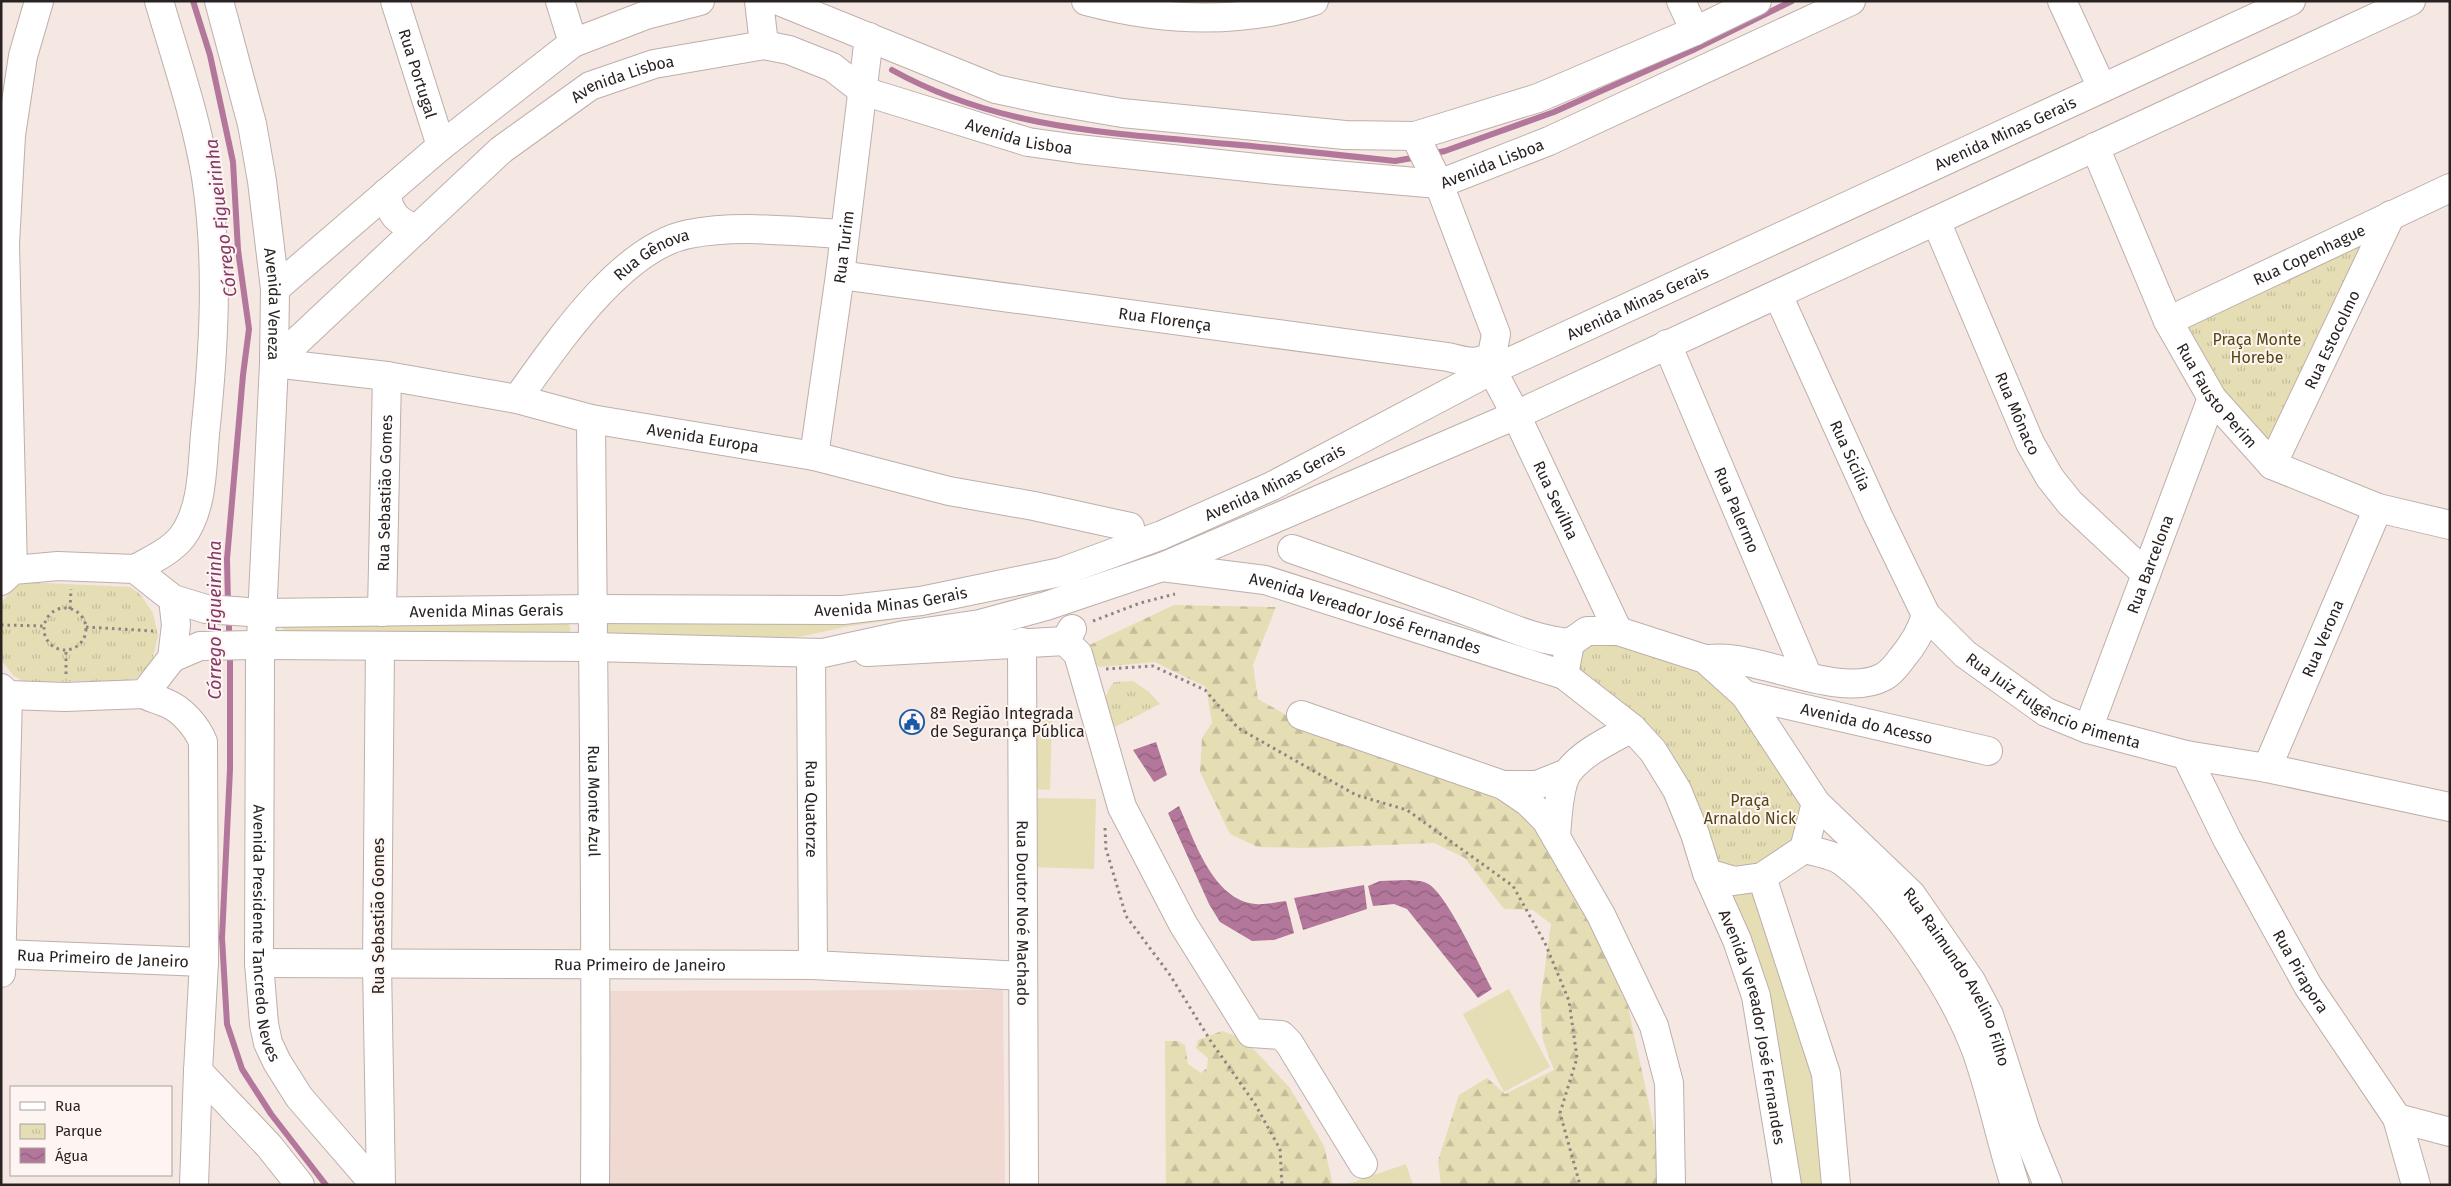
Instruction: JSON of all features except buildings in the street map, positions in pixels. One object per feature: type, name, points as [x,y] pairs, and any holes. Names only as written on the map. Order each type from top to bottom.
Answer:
[{"type":"street","points":[[39,1],[23,56],[11,135],[5,244],[7,576],[58,566],[135,569],[173,546],[182,536],[193,518],[199,486],[210,387],[214,306],[206,177],[184,84],[159,1]]},
{"type":"street","name":"Avenida Veneza","points":[[219,1],[252,124],[262,181],[275,289],[274,363],[260,645]]},
{"type":"street","name":"Rua Portugal","points":[[395,1],[441,146]]},
{"type":"street","points":[[560,1],[574,43]]},
{"type":"street","points":[[275,289],[441,146],[574,43],[646,15],[700,1]]},
{"type":"street","points":[[759,1],[764,45]]},
{"type":"street","points":[[778,1],[996,89],[1122,113],[1345,136],[1415,136],[1538,98],[1695,31],[1758,1]]},
{"type":"street","points":[[1086,1],[1122,11],[1209,18],[1235,18],[1296,7],[1314,1]]},
{"type":"street","points":[[1681,1],[1695,31]]},
{"type":"street","name":"Avenida Lisboa","points":[[274,363],[501,150],[590,86],[654,64],[764,45],[789,50],[832,67],[863,91],[949,116],[984,129],[1036,143],[1078,150],[1440,184],[1549,141],[1851,1]]},
{"type":"street","points":[[2062,1],[2102,88]]},
{"type":"street","name":"Avenida Minas Gerais","points":[[135,569],[173,599],[206,610],[262,613],[592,609],[843,610],[922,601],[1061,572],[1162,535],[1272,486],[1490,364],[2292,1]]},
{"type":"street","name":"Avenida Minas Gerais","points":[[817,653],[905,635],[980,624],[1046,606],[1162,567],[1516,415],[2412,1]]},
{"type":"street","name":"Rua Turim","points":[[814,456],[840,275],[869,37]]},
{"type":"street","points":[[1415,136],[1440,184],[1496,334],[1490,364]]},
{"type":"street","name":"Rua Fausto Perim","points":[[2095,147],[2168,321],[2212,398],[2272,465],[2378,508],[2450,525]]},
{"type":"street","name":"Rua Copenhague","points":[[2168,321],[2450,188]]},
{"type":"street","points":[[386,193],[393,215],[405,225],[417,229]]},
{"type":"street","name":"Rua Estocolmo","points":[[2272,465],[2391,215]]},
{"type":"street","name":"Rua Mônaco","points":[[1936,221],[2030,443],[2050,478],[2070,504],[2146,574]]},
{"type":"street","name":"Rua Gênova","points":[[518,399],[561,338],[592,300],[627,267],[662,244],[687,234],[718,229],[844,234]]},
{"type":"street","name":"Rua Florença","points":[[840,275],[1438,356],[1468,362],[1482,361],[1490,364]]},
{"type":"street","name":"Rua Sicília","points":[[1778,295],[1878,516],[1926,615]]},
{"type":"street","name":"Rua Palermo","points":[[1667,344],[1808,677]]},
{"type":"street","name":"Avenida Europa","points":[[274,363],[387,376],[518,399],[591,419],[814,456],[949,491],[1034,506],[1130,527]]},
{"type":"street","name":"Rua Sevilha","points":[[1490,364],[1618,631]]},
{"type":"street","name":"Rua Sebastião Gomes","points":[[382,612],[387,376]]},
{"type":"street","name":"Rua Barcelona","points":[[2088,730],[2212,398]]},
{"type":"street","name":"Rua Monte Azul","points":[[591,419],[592,646],[597,963],[595,1185]]},
{"type":"street","name":"Rua Verona","points":[[2267,768],[2378,508]]},
{"type":"street","name":"Avenida Vereador José Fernandes","points":[[1292,549],[1522,633],[1549,642],[1570,643]]},
{"type":"street","name":"Avenida Vereador José Fernandes","points":[[1162,567],[1265,580],[1564,675],[1632,728],[1653,751],[1677,790],[1695,834],[1707,873],[1737,940],[1756,996],[1787,1185]]},
{"type":"street","points":[[144,694],[172,658],[176,624],[173,599]]},
{"type":"street","points":[[1564,675],[1570,643],[1588,631],[1618,631],[1706,660],[1729,659],[1808,677],[1853,682],[1882,678],[1893,670],[1920,634],[1926,615]]},
{"type":"street","name":"Rua Juiz Fulgêncio Pimenta","points":[[1926,615],[1965,654],[2046,712],[2088,730],[2186,754],[2267,768],[2450,807]]},
{"type":"street","name":"Avenida Minas Gerais","points":[[172,658],[200,646],[260,645],[592,646],[817,653],[878,652],[1022,642],[1075,649]]},
{"type":"street","name":"Rua Doutor Noé Machado","points":[[1022,642],[1024,1185]]},
{"type":"street","name":"Avenida Presidente Tancredo Neves","points":[[260,645],[258,963],[264,1024],[268,1043],[277,1062],[299,1097],[375,1185]]},
{"type":"street","name":"Rua Sebastião Gomes","points":[[380,646],[377,965],[381,1185]]},
{"type":"street","points":[[1075,649],[1122,807],[1183,924],[1251,1032],[1281,1035],[1289,1043],[1362,1164]]},
{"type":"street","name":"Rua Quatorze","points":[[813,965],[817,653]]},
{"type":"street","points":[[1706,660],[1745,695],[1816,803],[1804,849],[1762,877],[1734,881],[1707,873]]},
{"type":"street","points":[[1,974],[5,692],[65,697],[144,694],[151,699],[168,703],[198,730],[203,742],[204,962],[194,1185]]},
{"type":"street","name":"Avenida do Acesso","points":[[1745,695],[1988,751]]},
{"type":"street","points":[[1302,715],[1503,785],[1528,802],[1546,820],[1601,915],[1654,1026],[1669,1083],[1671,1185]]},
{"type":"street","points":[[1503,785],[1537,785],[1568,773],[1597,747],[1632,728]]},
{"type":"street","name":"Rua Pirapora","points":[[2186,754],[2227,839],[2308,986],[2397,1118],[2416,1185]]},
{"type":"street","points":[[1556,837],[1558,806],[1568,773]]},
{"type":"street","name":"Rua Raimundo Avelino Filho","points":[[1816,803],[1911,894],[1971,981],[1989,1015],[2026,1131],[2048,1185]]},
{"type":"street","name":"Rua Raimundo Avelino Filho","points":[[1804,849],[1842,861],[1862,880],[1912,936],[1936,973],[1976,1050],[2015,1185]]},
{"type":"street","points":[[1762,877],[1826,1074],[1836,1185]]},
{"type":"street","name":"Rua Primeiro de Janeiro","points":[[1,954],[204,962]]},
{"type":"street","name":"Rua Primeiro de Janeiro","points":[[258,963],[377,965],[597,963],[813,965],[1022,976]]},
{"type":"street","points":[[198,1071],[269,1146],[300,1185]]},
{"type":"street","points":[[2397,1118],[2450,1132]]},
{"type":"path","points":[[70,608],[71,586]]},
{"type":"path","points":[[1075,649],[1140,603],[1180,594]]},
{"type":"path","points":[[63,608],[70,608],[81,615],[86,627],[83,640],[78,645],[66,650],[60,650],[46,638],[44,626],[50,614],[63,608]]},
{"type":"path","points":[[1,625],[44,626]]},
{"type":"path","points":[[86,627],[163,631]]},
{"type":"path","points":[[1075,649],[1117,666],[1153,666],[1205,690],[1238,728],[1356,795],[1407,810],[1513,886],[1545,943],[1569,1001],[1577,1058],[1560,1113],[1580,1185]]},
{"type":"path","points":[[66,650],[66,678]]},
{"type":"path","points":[[1104,821],[1106,849],[1126,916],[1170,975],[1210,1040],[1255,1104],[1280,1149],[1282,1185]]},
{"type":"shaded area","points":[[1003,990],[1005,1185],[610,1185],[610,991]]},
{"type":"green space","name":"Praça Monte Horebe","points":[[2391,215],[2272,465],[2168,321]]},
{"type":"green space","points":[[24,582],[130,587],[140,594],[153,613],[158,636],[152,661],[134,681],[25,682],[14,676],[1,660],[1,603],[13,589]]},
{"type":"green space","points":[[1174,605],[1276,607],[1253,665],[1258,699],[1293,719],[1467,784],[1515,809],[1544,832],[1571,874],[1626,997],[1662,1165],[1664,1185],[1441,1185],[1438,1161],[1459,1095],[1487,1078],[1505,1094],[1554,1070],[1543,1040],[1540,1004],[1551,924],[1533,910],[1504,909],[1465,858],[1434,843],[1310,848],[1258,847],[1230,834],[1200,772],[1202,738],[1212,723],[1206,687],[1155,662],[1099,667],[1081,649]]},
{"type":"green space","points":[[906,614],[905,617],[898,619],[844,627],[804,636],[761,640],[608,635],[603,633],[608,617]]},
{"type":"green space","points":[[566,620],[571,629],[567,636],[286,635],[283,628],[287,622]]},
{"type":"green space","name":"Praça Arnaldo Nick","points":[[1588,632],[1705,659],[1816,803],[1804,849],[1762,877],[1707,873],[1677,790],[1564,675]]},
{"type":"green space","points":[[1133,681],[1149,692],[1160,704],[1115,727],[1110,722],[1105,711],[1107,693],[1114,682]]},
{"type":"green space","points":[[1033,717],[1052,718],[1050,790],[1032,789]]},
{"type":"green space","points":[[1030,798],[1096,799],[1094,869],[1028,867]]},
{"type":"green space","points":[[1707,873],[1762,877],[1826,1074],[1836,1185],[1786,1185],[1756,996]]},
{"type":"green space","points":[[1509,989],[1550,1067],[1504,1092],[1463,1014]]},
{"type":"green space","points":[[1222,1031],[1244,1039],[1290,1088],[1324,1146],[1333,1185],[1166,1185],[1165,1041],[1177,1041],[1185,1045],[1188,1064],[1201,1073],[1207,1068],[1208,1058],[1196,1048],[1198,1040]]},
{"type":"green space","points":[[1406,1164],[1413,1185],[1345,1185]]},
{"type":"water","points":[[1156,742],[1167,775],[1154,782],[1133,750]]},
{"type":"water","points":[[1179,806],[1199,851],[1217,880],[1228,892],[1241,900],[1256,904],[1286,901],[1294,933],[1274,940],[1252,941],[1220,922],[1209,904],[1168,813]]},
{"type":"water","points":[[1408,880],[1425,882],[1438,893],[1455,918],[1492,989],[1478,998],[1407,909],[1394,904],[1373,906],[1368,886],[1380,881]]},
{"type":"water","points":[[1364,885],[1367,909],[1303,930],[1294,898]]},
{"type":"waterway","name":"Córrego Figueirinha","points":[[193,1],[210,55],[233,162],[238,250],[249,329],[243,375],[227,559],[228,605]]},
{"type":"waterway","points":[[1430,154],[1445,151],[1554,112],[1693,50],[1792,1]]},
{"type":"waterway","points":[[892,70],[932,90],[973,105],[1056,125],[1141,136],[1395,161],[1418,157]]},
{"type":"waterway","name":"Córrego Figueirinha","points":[[229,618],[229,640]]},
{"type":"waterway","name":"Córrego Figueirinha","points":[[230,653],[230,769],[222,938],[227,1024],[242,1069],[271,1114],[326,1185]]},
{"type":"place","name":"8ª Região Integrada de Segurança Pública","points":[[912,722]]}]
